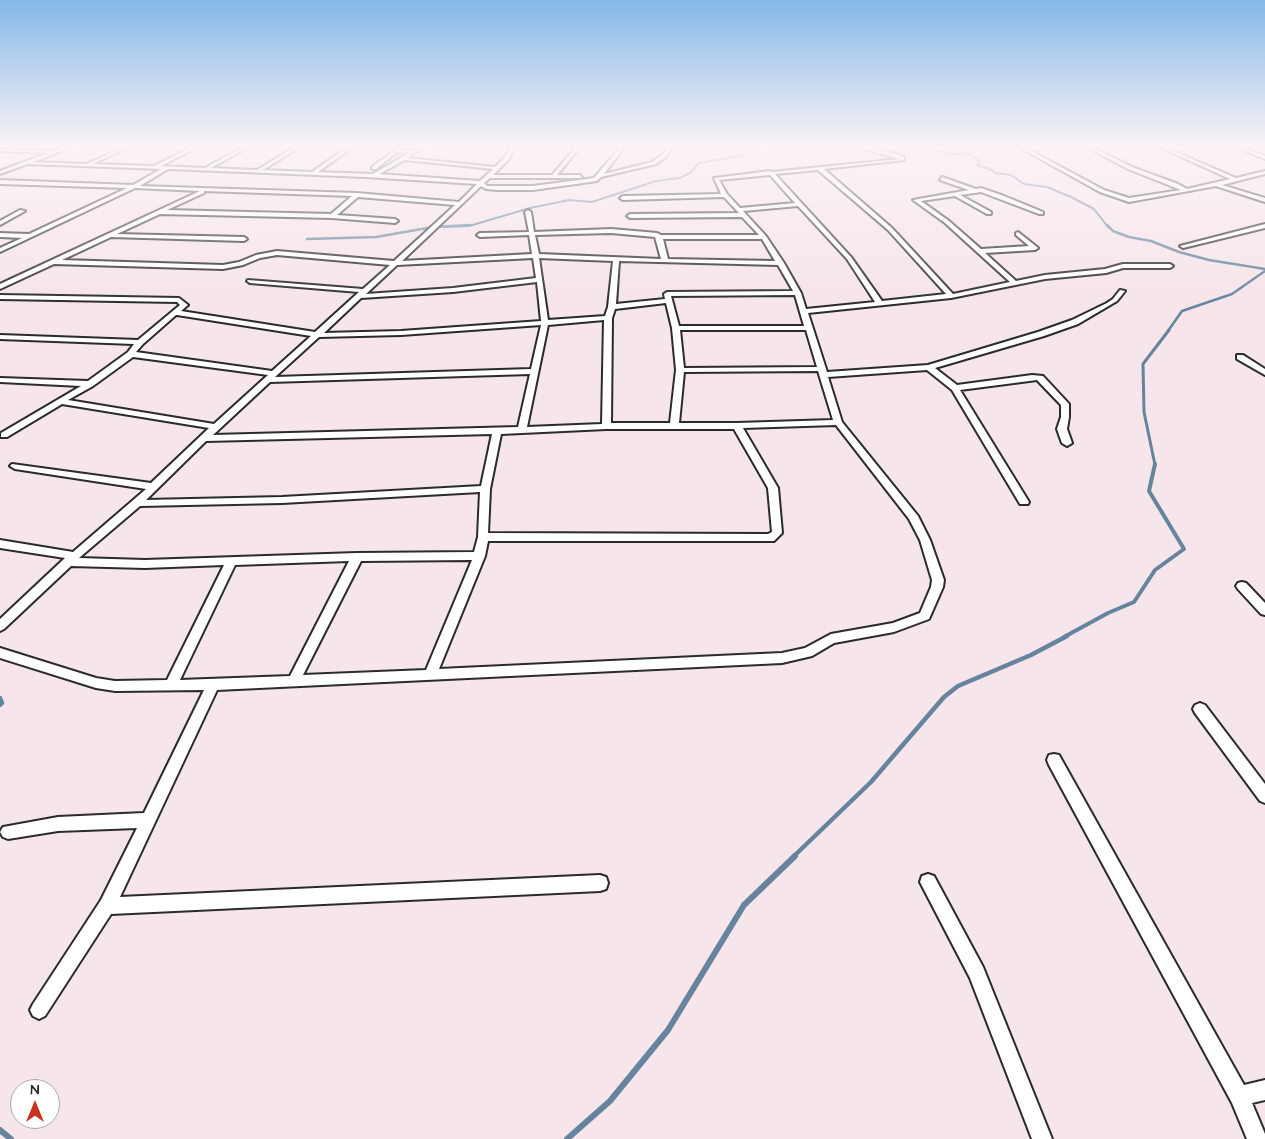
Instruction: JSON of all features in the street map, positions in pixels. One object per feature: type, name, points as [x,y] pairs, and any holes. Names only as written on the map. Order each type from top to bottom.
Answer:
[{"type":"street","points":[[0,250],[111,198]]},
{"type":"street","points":[[0,287],[188,198]]},
{"type":"street","points":[[332,216],[353,198]]},
{"type":"street","points":[[393,198],[460,204]]},
{"type":"street","points":[[0,626],[71,559],[137,503],[204,438],[466,198]]},
{"type":"street","points":[[0,653],[96,683],[115,686],[294,682],[782,658],[808,652],[831,639],[894,627],[925,616],[930,600],[937,588],[938,580],[925,540],[914,518],[838,422],[798,293],[764,237],[728,198]]},
{"type":"street","points":[[795,198],[849,258],[880,303]]},
{"type":"street","points":[[854,198],[909,248],[951,296]]},
{"type":"street","points":[[931,198],[916,200],[947,222],[1016,283]]},
{"type":"street","points":[[962,198],[988,214]]},
{"type":"street","points":[[1007,198],[1041,214]]},
{"type":"street","points":[[630,216],[740,212],[800,204]]},
{"type":"street","points":[[0,223],[22,211]]},
{"type":"street","points":[[160,212],[332,216],[395,221]]},
{"type":"street","points":[[522,430],[545,322],[528,212]]},
{"type":"street","points":[[1183,246],[1265,226]]},
{"type":"street","points":[[480,234],[611,231],[660,237],[764,237]]},
{"type":"street","points":[[980,251],[1035,248],[1018,234]]},
{"type":"street","points":[[0,235],[32,236]]},
{"type":"street","points":[[109,236],[244,239]]},
{"type":"street","points":[[660,237],[665,261]]},
{"type":"street","points":[[52,262],[223,267],[241,264],[258,256],[276,253],[395,263],[536,256],[781,263]]},
{"type":"street","points":[[606,426],[608,318],[612,307],[616,259]]},
{"type":"street","points":[[803,310],[951,296],[1016,283],[1106,271],[1123,266],[1170,266]]},
{"type":"street","points":[[250,281],[363,293],[453,290],[540,280]]},
{"type":"street","points":[[680,370],[822,372],[929,367],[1041,334],[1074,322],[1116,300],[1122,291]]},
{"type":"street","points":[[674,425],[680,370],[676,328],[667,294],[798,293]]},
{"type":"street","points":[[0,297],[179,300],[184,306],[140,342],[130,354],[90,384],[4,435]]},
{"type":"street","points":[[612,307],[668,301]]},
{"type":"street","points":[[177,313],[318,335],[401,333],[608,318]]},
{"type":"street","points":[[676,328],[809,328]]},
{"type":"street","points":[[0,337],[140,342]]},
{"type":"street","points":[[130,354],[272,377],[535,371]]},
{"type":"street","points":[[1240,357],[1265,372]]},
{"type":"street","points":[[929,367],[955,388],[1024,502]]},
{"type":"street","points":[[955,388],[1032,377],[1040,378],[1065,404],[1065,417],[1062,429],[1067,443]]},
{"type":"street","points":[[0,380],[90,384]]},
{"type":"street","points":[[62,402],[217,427]]},
{"type":"street","points":[[204,438],[496,431],[606,426],[736,426],[838,422]]},
{"type":"street","points":[[484,537],[770,538],[777,533],[773,488],[736,426]]},
{"type":"street","points":[[430,676],[479,556],[484,537],[485,490],[496,431]]},
{"type":"street","points":[[14,466],[154,487]]},
{"type":"street","points":[[137,503],[282,500],[485,490]]},
{"type":"street","points":[[0,544],[71,559],[145,564],[357,557],[479,556]]},
{"type":"street","points":[[294,682],[357,557]]},
{"type":"street","points":[[171,686],[230,562]]},
{"type":"street","points":[[1242,586],[1265,611]]},
{"type":"street","points":[[39,1010],[106,906],[213,685]]},
{"type":"street","points":[[1200,709],[1265,796]]},
{"type":"street","points":[[1054,760],[1239,1096],[1257,1139]]},
{"type":"street","points":[[8,832],[58,824],[148,820]]},
{"type":"street","points":[[928,882],[977,973],[1042,1139]]},
{"type":"street","points":[[106,906],[600,883]]},
{"type":"street","points":[[1239,1096],[1265,1090]]},
{"type":"waterway","points":[[444,227],[469,226],[530,208],[569,200],[592,202],[604,198]]},
{"type":"waterway","points":[[1073,198],[1094,209],[1108,227]]},
{"type":"waterway","points":[[307,239],[376,237],[433,227],[471,225]]},
{"type":"waterway","points":[[1107,225],[1113,231],[1129,237],[1151,241],[1179,252],[1209,260],[1265,269]]},
{"type":"waterway","points":[[1168,331],[1182,311],[1232,294],[1265,271]]},
{"type":"waterway","points":[[1155,464],[1144,412],[1143,364],[1169,330]]},
{"type":"waterway","points":[[1064,637],[1108,613],[1134,602],[1155,570],[1184,549],[1149,491],[1155,464]]},
{"type":"waterway","points":[[793,857],[871,782],[944,697],[958,686],[1031,655],[1067,636]]},
{"type":"waterway","points":[[0,698],[2,703],[0,705]]},
{"type":"waterway","points":[[567,1139],[610,1101],[668,1030],[744,905],[795,856]]},
{"type":"waterway","points":[[0,1130],[11,1139]]}]
